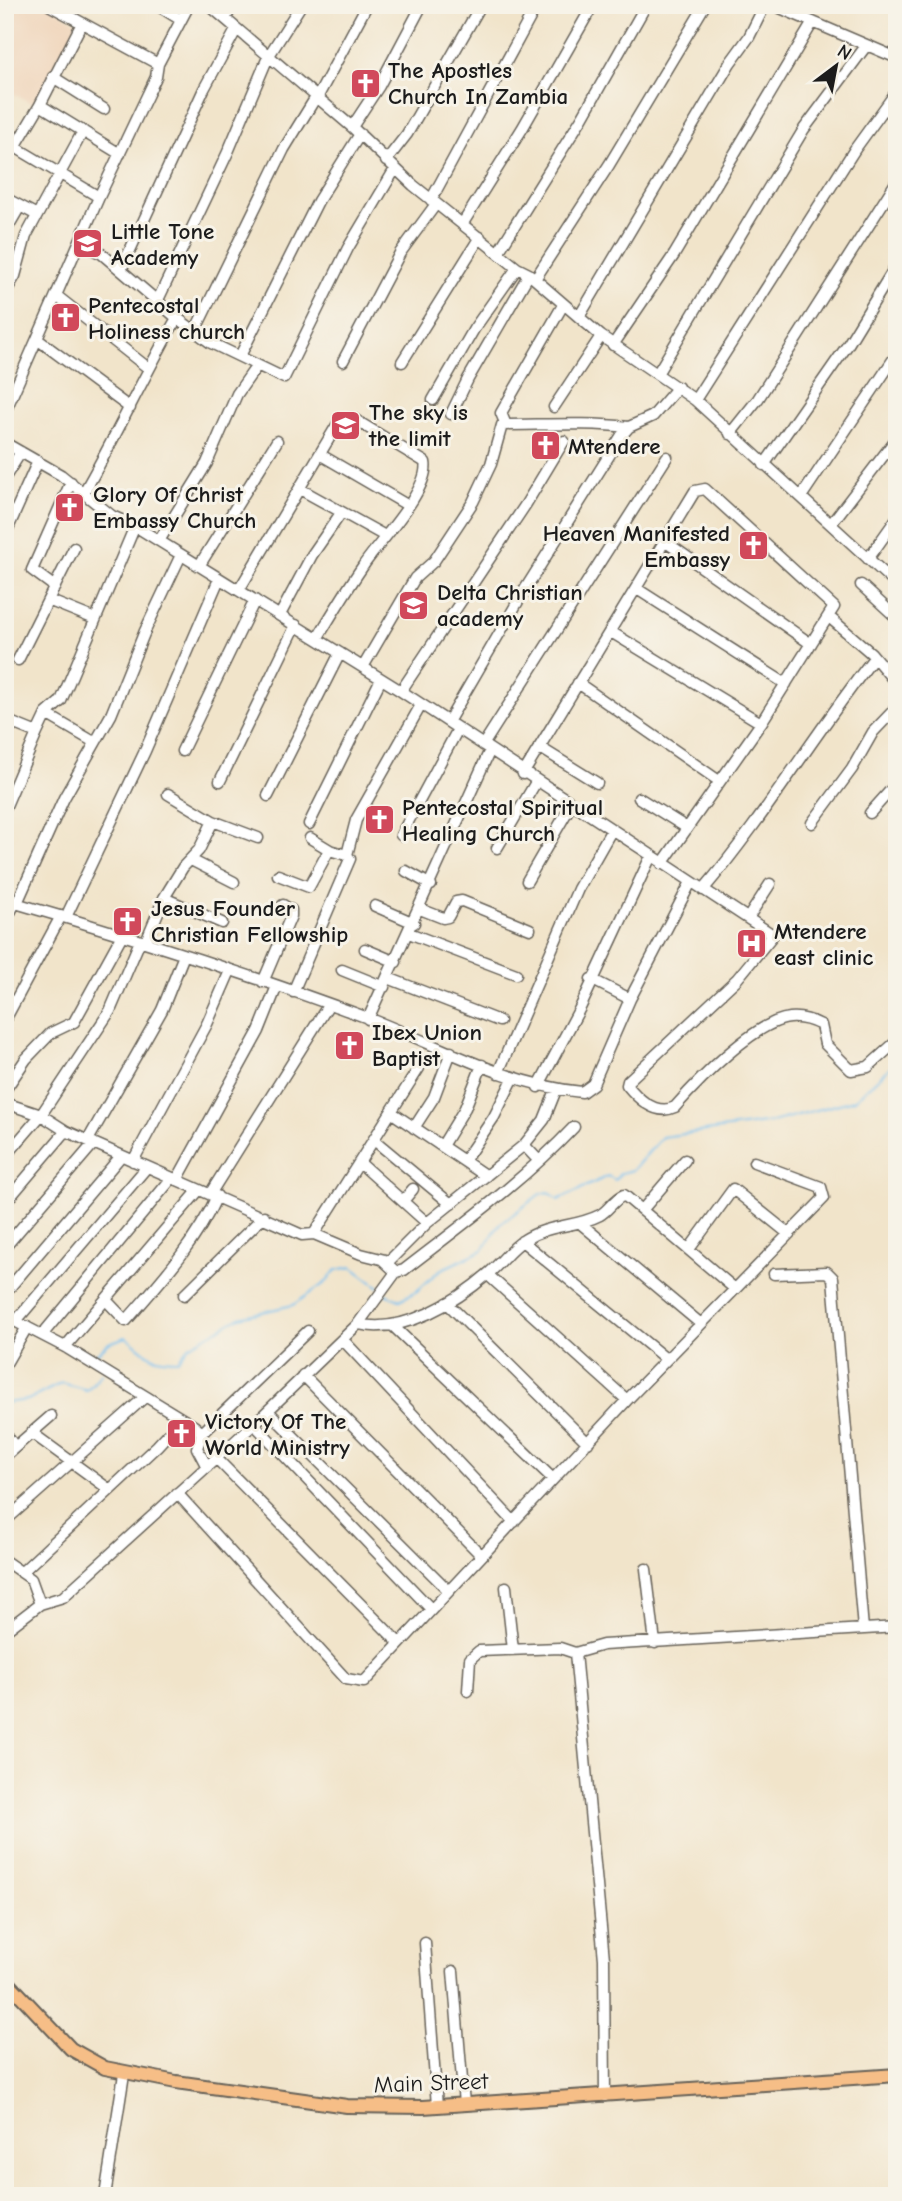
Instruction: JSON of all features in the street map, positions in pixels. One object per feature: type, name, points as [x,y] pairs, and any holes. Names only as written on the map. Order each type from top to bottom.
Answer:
[{"type":"main road","name":"Main Street","points":[[5,1979],[71,2049],[105,2068],[124,2074],[347,2106],[437,2106],[897,2075]]},
{"type":"street","points":[[5,11],[8,5]]},
{"type":"street","points":[[49,5],[158,64]]},
{"type":"street","points":[[157,5],[181,20]]},
{"type":"street","points":[[5,412],[58,298],[99,197],[156,77],[158,64],[189,5]]},
{"type":"street","points":[[209,5],[434,202],[532,277],[601,336],[695,400],[897,585]]},
{"type":"street","points":[[225,18],[234,5]]},
{"type":"street","points":[[157,302],[228,152],[268,57],[301,5]]},
{"type":"street","points":[[195,331],[284,149],[367,5]]},
{"type":"street","points":[[240,356],[318,201],[422,5]]},
{"type":"street","points":[[386,161],[407,134],[481,5]]},
{"type":"street","points":[[343,361],[400,253],[434,202],[537,5]]},
{"type":"street","points":[[463,223],[522,129],[593,5]]},
{"type":"street","points":[[499,251],[582,118],[646,5]]},
{"type":"street","points":[[451,414],[468,379],[532,277],[602,177],[705,5]]},
{"type":"street","points":[[579,317],[730,63],[749,37],[765,5]]},
{"type":"street","points":[[773,5],[897,58]]},
{"type":"street","points":[[613,345],[674,255],[813,22]]},
{"type":"street","points":[[82,23],[40,105],[10,144],[99,197]]},
{"type":"street","points":[[121,270],[204,89],[236,30]]},
{"type":"street","points":[[657,374],[804,129],[866,46]]},
{"type":"street","points":[[53,77],[104,109]]},
{"type":"street","points":[[695,400],[855,149],[897,91]]},
{"type":"street","points":[[40,105],[120,154]]},
{"type":"street","points":[[5,293],[37,215],[83,131]]},
{"type":"street","points":[[79,243],[102,254],[195,331],[280,379],[287,375],[348,248],[395,169]]},
{"type":"street","points":[[730,434],[758,399],[897,181]]},
{"type":"street","points":[[5,198],[19,208],[37,215]]},
{"type":"street","points":[[5,232],[19,208]]},
{"type":"street","points":[[402,362],[480,237]]},
{"type":"street","points":[[764,465],[847,346],[897,264]]},
{"type":"street","points":[[433,400],[474,329],[517,268]]},
{"type":"street","points":[[58,298],[148,368]]},
{"type":"street","points":[[506,425],[501,413],[563,305]]},
{"type":"street","points":[[84,492],[177,318]]},
{"type":"street","points":[[554,407],[601,336]]},
{"type":"street","points":[[37,339],[130,408]]},
{"type":"street","points":[[801,496],[897,354]]},
{"type":"street","points":[[159,541],[207,463],[237,394],[256,367]]},
{"type":"street","points":[[363,667],[415,578],[434,561],[473,502],[491,464],[502,425],[528,427],[555,423],[629,427],[653,416],[678,387]]},
{"type":"street","points":[[239,590],[340,421],[352,418],[425,462],[426,471],[407,505],[317,639]]},
{"type":"street","points":[[448,722],[529,583],[629,427]]},
{"type":"street","points":[[831,524],[897,438]]},
{"type":"street","points":[[401,691],[564,440]]},
{"type":"street","points":[[199,566],[277,441]]},
{"type":"street","points":[[5,443],[71,482],[112,516],[135,526],[401,691],[523,774],[773,935],[737,979],[628,1081],[632,1091],[652,1108],[666,1111],[675,1107],[723,1057],[764,1028],[785,1019],[808,1019],[821,1025],[825,1044],[851,1070],[860,1071],[868,1067],[897,1041]]},
{"type":"street","points":[[5,477],[21,452]]},
{"type":"street","points":[[321,455],[407,505]]},
{"type":"street","points":[[369,1019],[431,885],[486,748],[667,457]]},
{"type":"street","points":[[5,535],[38,461]]},
{"type":"street","points":[[55,587],[32,570],[71,482]]},
{"type":"street","points":[[300,489],[385,536]]},
{"type":"street","points":[[523,774],[637,589],[663,540],[695,491],[705,489],[832,603],[833,610],[761,723],[662,864]]},
{"type":"street","points":[[280,615],[312,555],[341,513]]},
{"type":"street","points":[[868,559],[897,518]]},
{"type":"street","points":[[5,808],[37,733],[47,714],[61,701],[135,526]]},
{"type":"street","points":[[663,540],[811,643]]},
{"type":"street","points":[[18,660],[74,548]]},
{"type":"street","points":[[5,922],[12,902],[55,818],[111,715],[145,631],[181,555]]},
{"type":"street","points":[[5,1020],[64,917],[145,751],[219,579]]},
{"type":"street","points":[[861,585],[897,618]]},
{"type":"street","points":[[637,589],[786,684]]},
{"type":"street","points":[[48,600],[95,619]]},
{"type":"street","points":[[181,751],[255,600]]},
{"type":"street","points":[[829,617],[897,684]]},
{"type":"street","points":[[220,782],[296,625]]},
{"type":"street","points":[[611,632],[761,723]]},
{"type":"street","points":[[268,796],[340,653]]},
{"type":"street","points":[[703,890],[730,858],[831,712],[873,659]]},
{"type":"street","points":[[309,824],[381,679]]},
{"type":"street","points":[[578,683],[719,781]]},
{"type":"street","points":[[293,992],[348,865],[347,855],[356,820],[421,705]]},
{"type":"street","points":[[812,823],[852,769],[873,733],[897,707]]},
{"type":"street","points":[[47,714],[94,742]]},
{"type":"street","points":[[5,720],[37,733]]},
{"type":"street","points":[[401,835],[458,729]]},
{"type":"street","points":[[539,747],[597,783]]},
{"type":"street","points":[[497,848],[536,782]]},
{"type":"street","points":[[870,813],[897,783]]},
{"type":"street","points":[[169,793],[213,821],[258,838]]},
{"type":"street","points":[[639,798],[687,828]]},
{"type":"street","points":[[527,881],[571,805]]},
{"type":"street","points":[[5,1157],[41,1115],[110,1011],[164,898],[183,867],[191,860],[213,821]]},
{"type":"street","points":[[498,1073],[578,889],[611,831]]},
{"type":"street","points":[[310,838],[330,850],[347,855]]},
{"type":"street","points":[[278,875],[306,887],[312,886],[330,850]]},
{"type":"street","points":[[538,1087],[651,856]]},
{"type":"street","points":[[191,860],[234,882]]},
{"type":"street","points":[[407,871],[431,885]]},
{"type":"street","points":[[12,902],[143,941],[329,1004],[513,1079],[538,1087],[582,1092],[593,1084],[630,999],[691,882]]},
{"type":"street","points":[[748,918],[770,884]]},
{"type":"street","points":[[164,898],[222,923]]},
{"type":"street","points":[[420,909],[443,918],[448,917],[456,902],[462,901],[530,929]]},
{"type":"street","points":[[263,982],[291,916],[291,910],[283,905]]},
{"type":"street","points":[[375,906],[412,928],[516,974]]},
{"type":"street","points":[[5,1090],[26,1059],[51,1033],[74,1022],[122,935]]},
{"type":"street","points":[[365,949],[396,962]]},
{"type":"street","points":[[5,1247],[91,1142],[162,1010],[184,955]]},
{"type":"street","points":[[342,970],[386,982],[499,1021]]},
{"type":"street","points":[[133,1161],[207,1024],[230,971]]},
{"type":"street","points":[[591,979],[630,999]]},
{"type":"street","points":[[42,1335],[175,1179],[253,1043],[277,986]]},
{"type":"street","points":[[106,1300],[126,1321],[178,1259],[206,1221],[214,1195],[329,1004]]},
{"type":"street","points":[[414,1128],[434,1097],[451,1052]]},
{"type":"street","points":[[442,1146],[465,1108],[482,1065]]},
{"type":"street","points":[[314,1234],[419,1068]]},
{"type":"street","points":[[464,1161],[494,1117],[513,1079]]},
{"type":"street","points":[[383,1260],[393,1259],[427,1223],[523,1144],[544,1120],[556,1090]]},
{"type":"street","points":[[5,1116],[10,1105],[41,1115],[121,1156],[306,1236],[314,1234],[383,1260],[396,1272]]},
{"type":"street","points":[[391,1112],[486,1176]]},
{"type":"street","points":[[5,1631],[40,1604],[63,1597],[343,1340],[396,1272],[456,1232],[539,1161],[574,1127]]},
{"type":"street","points":[[5,1203],[46,1158],[66,1130]]},
{"type":"street","points":[[374,1140],[451,1204]]},
{"type":"street","points":[[523,1144],[539,1161]]},
{"type":"street","points":[[5,1293],[121,1156]]},
{"type":"street","points":[[643,1209],[685,1160]]},
{"type":"street","points":[[177,1493],[346,1679],[364,1682],[398,1642],[627,1400],[824,1198],[821,1186],[754,1161]]},
{"type":"street","points":[[360,1163],[427,1223]]},
{"type":"street","points":[[16,1321],[147,1167]]},
{"type":"street","points":[[403,1201],[413,1189]]},
{"type":"street","points":[[690,1248],[733,1189],[789,1234]]},
{"type":"street","points":[[65,1347],[199,1190]]},
{"type":"street","points":[[358,1324],[378,1328],[393,1326],[447,1303],[488,1275],[522,1241],[544,1229],[580,1223],[603,1214],[624,1195],[690,1248],[735,1289]]},
{"type":"street","points":[[184,1295],[264,1216]]},
{"type":"street","points":[[580,1223],[701,1324]]},
{"type":"street","points":[[522,1241],[666,1359]]},
{"type":"street","points":[[774,1274],[827,1272],[833,1278],[863,1629]]},
{"type":"street","points":[[488,1275],[627,1400]]},
{"type":"street","points":[[447,1303],[588,1443]]},
{"type":"street","points":[[5,1316],[65,1347],[202,1433]]},
{"type":"street","points":[[393,1326],[553,1479]]},
{"type":"street","points":[[5,1365],[27,1327]]},
{"type":"street","points":[[207,1467],[197,1448],[202,1433],[308,1331]]},
{"type":"street","points":[[343,1340],[514,1522]]},
{"type":"street","points":[[303,1375],[481,1555]]},
{"type":"street","points":[[5,1521],[70,1460],[145,1397]]},
{"type":"street","points":[[268,1411],[448,1590]]},
{"type":"street","points":[[5,1456],[51,1416]]},
{"type":"street","points":[[22,1572],[182,1419]]},
{"type":"street","points":[[254,1424],[430,1608]]},
{"type":"street","points":[[5,1433],[15,1447]]},
{"type":"street","points":[[32,1433],[110,1490]]},
{"type":"street","points":[[216,1458],[398,1642]]},
{"type":"street","points":[[5,1561],[35,1585],[40,1604]]},
{"type":"street","points":[[646,1569],[655,1643]]},
{"type":"street","points":[[506,1587],[513,1650]]},
{"type":"street","points":[[468,1691],[470,1659],[473,1653],[560,1648],[575,1653],[603,1645],[897,1627]]},
{"type":"street","points":[[575,1653],[604,1959],[605,2096]]},
{"type":"street","points":[[425,1942],[437,2106]]},
{"type":"street","points":[[453,1971],[464,2104]]},
{"type":"street","points":[[105,2196],[124,2074]]},
{"type":"shaded area","points":[[8,5],[47,5],[81,25],[37,106],[5,89]]},
{"type":"waterway","points":[[385,1294],[400,1300],[417,1291],[440,1270],[483,1250],[499,1225],[540,1194],[549,1192],[558,1200],[608,1176],[615,1180],[621,1173],[633,1170],[662,1137],[772,1122],[854,1100],[897,1061]]},
{"type":"waterway","points":[[102,1364],[95,1355],[109,1343],[126,1337],[154,1357],[178,1360],[189,1346],[240,1317],[293,1305],[325,1283],[336,1270],[352,1267],[379,1287]]},
{"type":"waterway","points":[[5,1403],[28,1400],[62,1383],[87,1390],[102,1373]]},
{"type":"place","name":"The Apostles Church In Zambia","points":[[365,83]]},
{"type":"place","name":"Little Tone Academy","points":[[88,244]]},
{"type":"place","name":"Pentecostal Holiness church","points":[[65,318]]},
{"type":"place","name":"The sky is the limit","points":[[346,425]]},
{"type":"place","name":"Mtendere","points":[[545,446]]},
{"type":"place","name":"Glory Of Christ Embassy Church","points":[[70,507]]},
{"type":"place","name":"Heaven Manifested Embassy","points":[[753,546]]},
{"type":"place","name":"Delta Christian academy","points":[[414,605]]},
{"type":"place","name":"Pentecostal Spiritual Healing Church","points":[[379,820]]},
{"type":"place","name":"Jesus Founder Christian Fellowship","points":[[128,921]]},
{"type":"place","name":"Mtendere east clinic","points":[[751,944]]},
{"type":"place","name":"Ibex Union Baptist","points":[[349,1045]]},
{"type":"place","name":"Victory Of The World Ministry","points":[[182,1434]]}]
